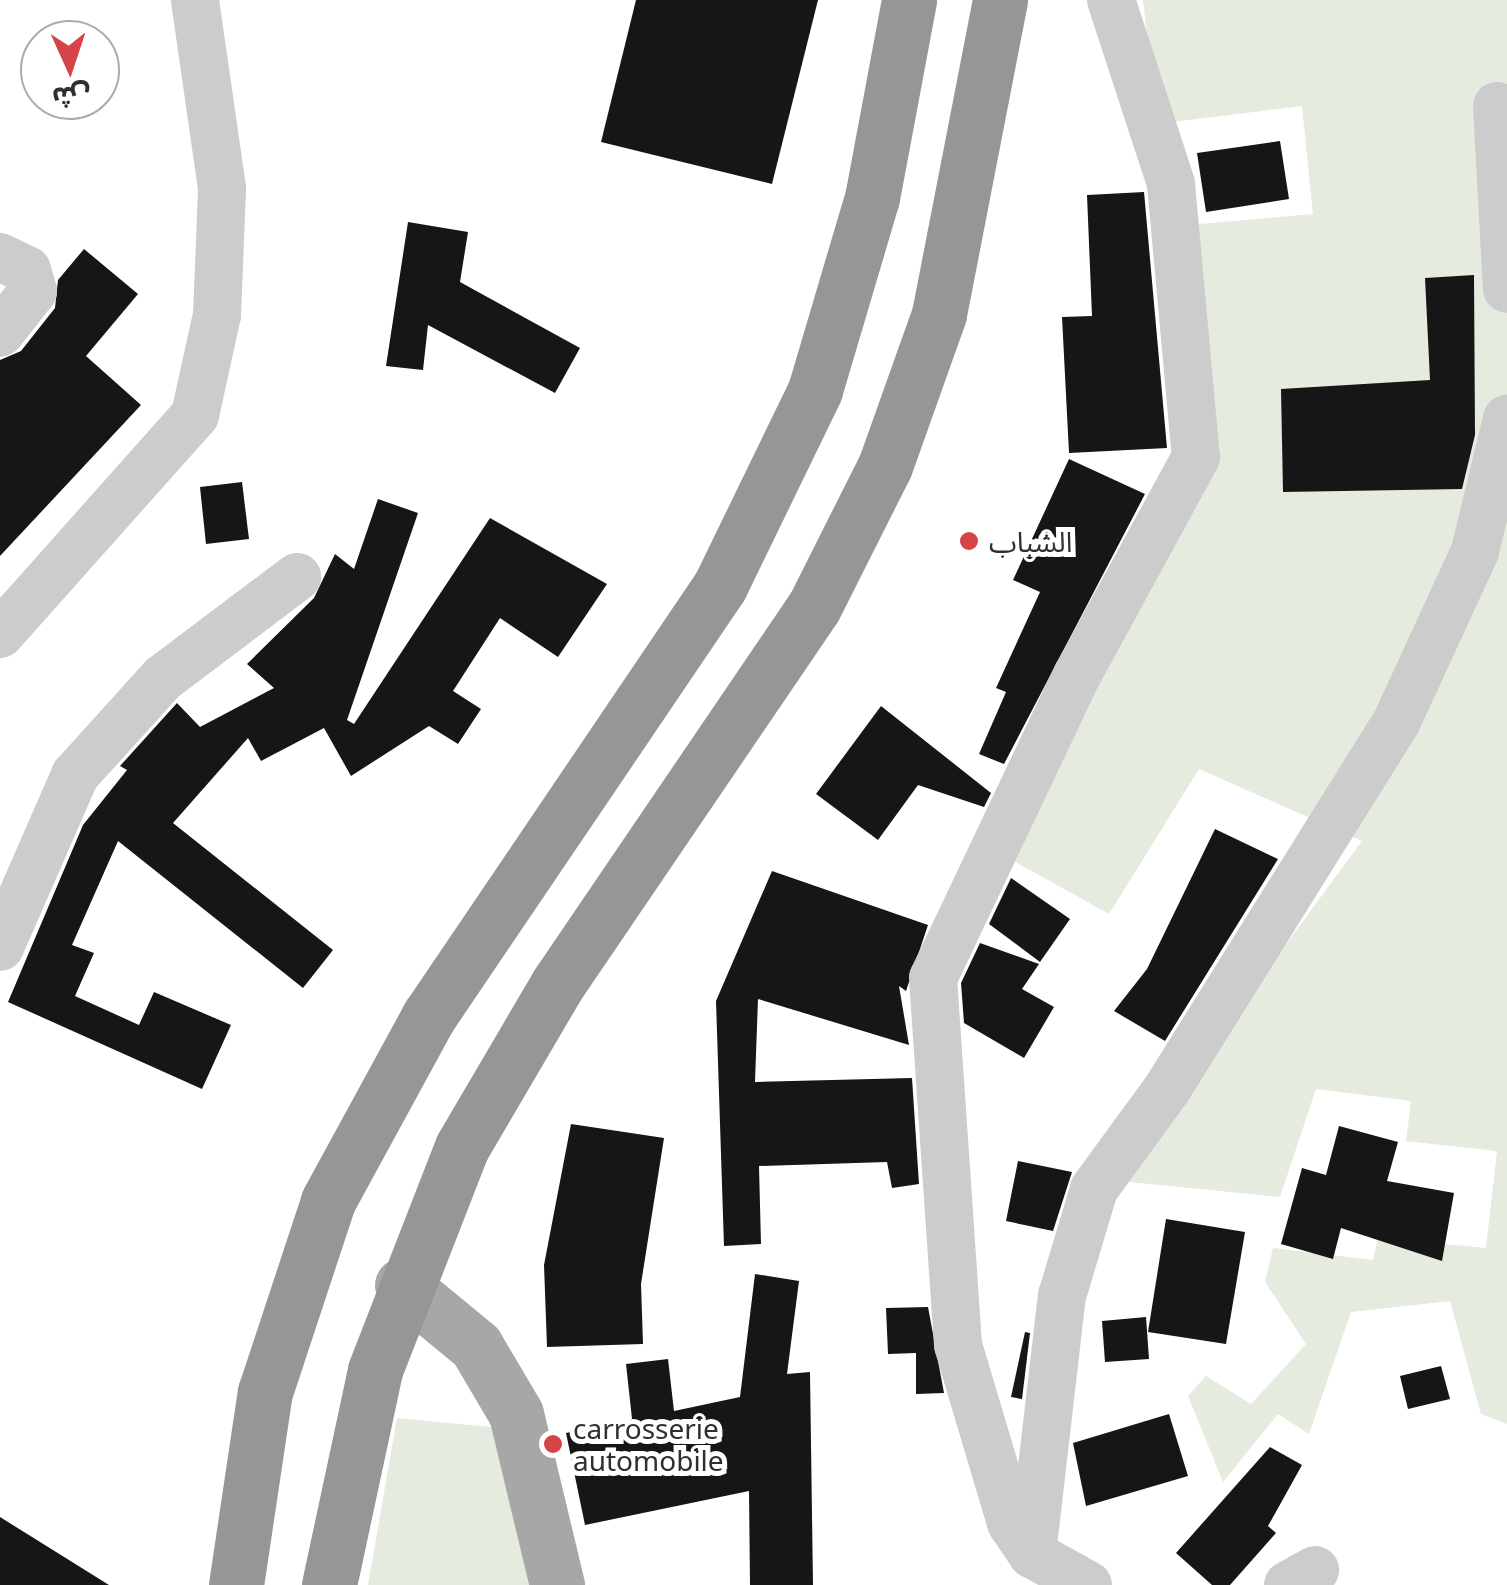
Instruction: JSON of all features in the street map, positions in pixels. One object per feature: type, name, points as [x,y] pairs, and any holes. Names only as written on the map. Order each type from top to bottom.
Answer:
[{"type":"highway","points":[[236,1585],[253,1442],[328,1201],[429,1016],[720,586],[815,390],[872,198],[908,0]]},
{"type":"highway","points":[[329,1585],[346,1480],[402,1285],[520,1042],[814,607],[877,483],[939,314],[1000,0]]},
{"type":"main road","points":[[402,1285],[476,1346],[516,1414],[557,1585]]},
{"type":"street","points":[[0,634],[194,415],[217,315],[222,188],[195,0]]},
{"type":"street","points":[[1088,1585],[1032,1554],[1012,1523],[958,1345],[933,978],[1077,674],[1196,457],[1171,184],[1112,0]]},
{"type":"street","points":[[1498,106],[1507,289]]},
{"type":"street","points":[[0,257],[27,270],[32,290],[0,333]]},
{"type":"street","points":[[1032,1554],[1062,1296],[1094,1188],[1168,1089],[1396,723],[1474,550],[1507,419]]},
{"type":"street","points":[[0,947],[76,775],[163,678],[297,578]]},
{"type":"shaded area","points":[[1143,0],[1507,0],[1507,1424],[1481,1414],[1450,1301],[1351,1312],[1309,1434],[1278,1414],[1223,1482],[1188,1396],[1206,1376],[1251,1404],[1306,1344],[1265,1282],[1273,1248],[1373,1260],[1378,1238],[1486,1248],[1497,1151],[1406,1141],[1411,1101],[1316,1089],[1280,1197],[1129,1182],[1182,1085],[1362,841],[1199,769],[1109,914],[1012,860],[1192,426],[1189,225],[1313,214],[1302,106],[1157,124]]},
{"type":"shaded area","points":[[397,1418],[501,1428],[539,1585],[368,1585]]},
{"type":"building","points":[[636,0],[818,0],[772,184],[601,142]]},
{"type":"building","points":[[1280,141],[1289,199],[1206,212],[1197,153]]},
{"type":"building","points":[[1144,192],[1167,448],[1069,453],[1062,317],[1092,316],[1087,195]]},
{"type":"building","points":[[408,222],[468,232],[460,282],[580,348],[555,393],[428,325],[423,370],[386,366]]},
{"type":"building","points":[[84,249],[138,294],[86,356],[141,405],[0,556],[0,360],[21,351],[55,308],[58,280]]},
{"type":"building","points":[[1474,275],[1475,435],[1462,489],[1283,492],[1281,389],[1430,380],[1425,278]]},
{"type":"building","points":[[1069,459],[1145,494],[1004,764],[979,754],[1006,692],[996,688],[1040,592],[1013,580]]},
{"type":"building","points":[[242,482],[249,539],[206,544],[200,487]]},
{"type":"building","points":[[378,499],[418,513],[347,720],[354,724],[490,518],[607,584],[558,657],[500,618],[453,691],[481,709],[458,744],[429,726],[351,776],[324,728],[261,761],[248,738],[173,823],[333,950],[303,988],[118,841],[72,945],[94,953],[75,996],[139,1025],[154,992],[231,1025],[202,1089],[8,1002],[83,825],[127,770],[120,766],[177,703],[200,727],[274,688],[247,664],[314,598],[335,554],[354,569]]},
{"type":"building","points":[[881,706],[991,793],[984,807],[918,785],[878,840],[816,794]]},
{"type":"building","points":[[1215,829],[1278,859],[1165,1041],[1114,1011],[1147,969]]},
{"type":"building","points":[[772,871],[928,925],[906,991],[899,986],[909,1045],[758,999],[755,1082],[912,1078],[919,1184],[892,1188],[887,1162],[759,1166],[761,1244],[724,1246],[716,1001]]},
{"type":"building","points":[[1011,878],[1070,919],[1040,962],[989,924]]},
{"type":"building","points":[[980,943],[1039,964],[1022,989],[1054,1007],[1024,1058],[964,1023],[961,983]]},
{"type":"building","points":[[571,1124],[664,1138],[641,1284],[643,1344],[547,1347],[544,1265]]},
{"type":"building","points":[[1339,1126],[1398,1142],[1387,1181],[1454,1193],[1442,1261],[1341,1228],[1333,1259],[1281,1244],[1302,1168],[1326,1175]]},
{"type":"building","points":[[1018,1161],[1072,1172],[1053,1231],[1006,1221]]},
{"type":"building","points":[[1166,1219],[1245,1232],[1226,1344],[1148,1332]]},
{"type":"building","points":[[755,1274],[799,1281],[787,1374],[810,1372],[813,1585],[750,1585],[749,1491],[585,1525],[566,1433],[632,1419],[626,1364],[668,1359],[674,1411],[740,1397]]},
{"type":"building","points":[[928,1307],[944,1393],[916,1394],[916,1353],[888,1354],[886,1308]]},
{"type":"building","points":[[1146,1317],[1149,1359],[1105,1362],[1102,1321]]},
{"type":"building","points":[[1025,1332],[1030,1333],[1022,1399],[1011,1397]]},
{"type":"building","points":[[1441,1366],[1450,1399],[1408,1409],[1400,1376]]},
{"type":"building","points":[[1169,1414],[1188,1476],[1086,1506],[1073,1443]]},
{"type":"building","points":[[1270,1447],[1302,1465],[1268,1526],[1276,1533],[1230,1585],[1212,1585],[1176,1553]]},
{"type":"building","points":[[0,1517],[109,1585],[0,1585]]},
{"type":"place","name":"الشباب","points":[[969,541]]},
{"type":"place","name":"carrosserie automobile","points":[[553,1444]]}]
